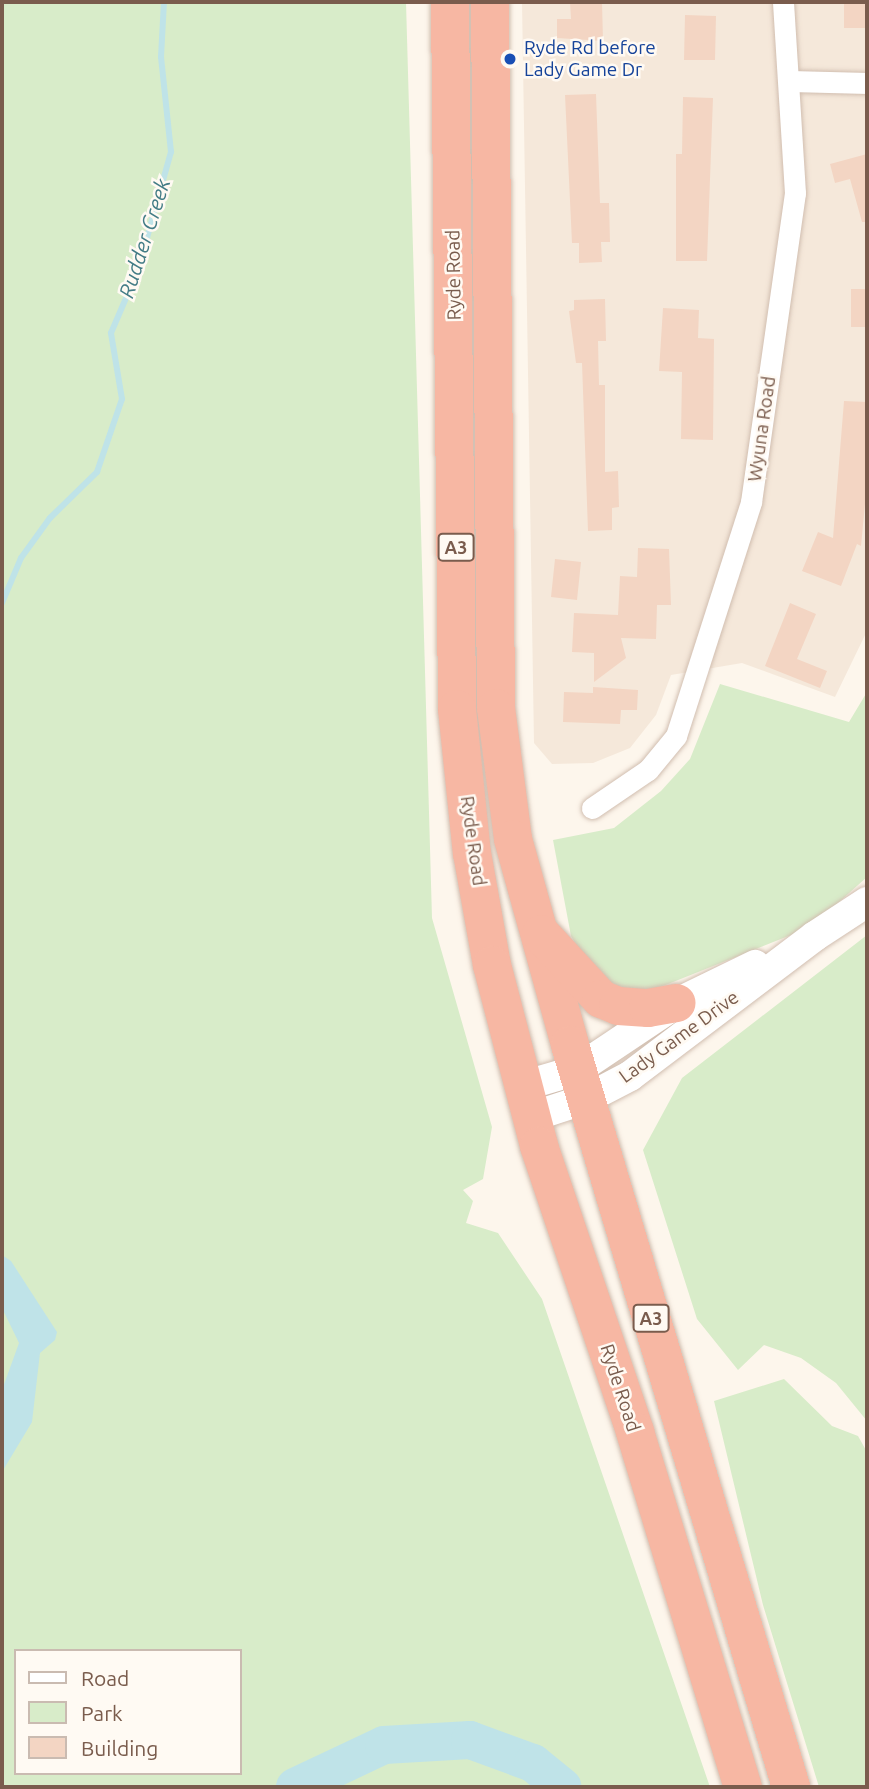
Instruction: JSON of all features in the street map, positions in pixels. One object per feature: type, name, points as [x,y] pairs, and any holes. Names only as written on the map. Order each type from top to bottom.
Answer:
[{"type":"highway","name":"Ryde Road","points":[[450,2],[457,709],[472,853],[492,965],[527,1101],[743,1787]]},
{"type":"highway","name":"Ryde Road","points":[[490,2],[496,708],[513,839],[582,1085],[791,1787]]},
{"type":"highway","points":[[536,928],[601,999],[618,1006],[648,1008],[677,1003]]},
{"type":"main road","name":"Lady Game Drive","points":[[527,1101],[582,1085],[630,1076],[815,936],[867,902]]},
{"type":"main road","name":"Lady Game Drive","points":[[582,1085],[677,1003],[815,936]]},
{"type":"street","name":"Wyuna Road","points":[[592,808],[648,770],[676,736],[751,502],[795,193],[791,81],[783,2]]},
{"type":"street","points":[[791,81],[867,83]]},
{"type":"shaded area","points":[[522,2],[867,2],[867,631],[835,697],[742,663],[671,675],[656,715],[630,748],[593,763],[552,764],[534,743]]},
{"type":"green space","points":[[2,2],[406,2],[432,918],[492,1127],[483,1179],[463,1190],[473,1201],[466,1223],[498,1233],[542,1299],[710,1787],[2,1787]]},
{"type":"green space","points":[[720,684],[849,722],[867,692],[867,877],[811,927],[658,988],[635,992],[597,981],[571,936],[553,840],[614,828],[661,791],[690,759]]},
{"type":"green space","points":[[867,935],[867,1421],[836,1383],[801,1358],[764,1345],[738,1370],[697,1319],[643,1150],[682,1078]]},
{"type":"green space","points":[[784,1379],[832,1426],[858,1436],[867,1452],[867,1787],[819,1787],[763,1605],[714,1401]]},
{"type":"water","points":[[2,1255],[11,1261],[57,1332],[55,1340],[40,1353],[32,1422],[2,1472],[2,1390],[19,1343],[2,1308]]},
{"type":"building","points":[[570,2],[602,2],[603,41],[557,38],[557,19],[571,19]]},
{"type":"building","points":[[844,2],[867,2],[867,28],[844,28]]},
{"type":"building","points":[[685,15],[716,16],[715,60],[684,60]]},
{"type":"building","points":[[596,94],[600,203],[609,203],[610,242],[601,242],[602,262],[579,263],[579,243],[572,243],[565,95]]},
{"type":"building","points":[[683,97],[713,98],[707,261],[676,261],[676,154],[682,154]]},
{"type":"building","points":[[867,154],[867,222],[862,222],[850,179],[835,183],[830,164]]},
{"type":"building","points":[[851,289],[867,289],[867,327],[851,327]]},
{"type":"building","points":[[605,299],[606,341],[598,341],[599,385],[605,385],[605,472],[618,471],[619,507],[612,508],[612,530],[588,531],[582,363],[576,363],[569,311],[574,310],[574,300]]},
{"type":"building","points":[[663,308],[699,310],[698,338],[714,339],[713,440],[681,439],[682,372],[659,371]]},
{"type":"building","points":[[844,401],[867,402],[867,483],[861,546],[857,544],[841,586],[802,571],[818,532],[833,538]]},
{"type":"building","points":[[638,548],[669,549],[671,605],[657,605],[656,639],[621,638],[626,658],[594,682],[594,653],[572,652],[574,613],[618,615],[620,576],[637,577]]},
{"type":"building","points":[[555,559],[581,562],[577,600],[551,597]]},
{"type":"building","points":[[790,603],[816,614],[797,659],[827,671],[820,688],[765,666]]},
{"type":"building","points":[[593,687],[638,690],[637,710],[621,710],[620,724],[563,722],[564,692],[593,693]]},
{"type":"waterway","name":"Rudder Creek","points":[[2,603],[21,558],[50,518],[97,472],[122,399],[111,333],[138,270],[171,152],[161,57],[164,2]]},
{"type":"waterway","points":[[295,1787],[384,1745],[470,1740],[533,1763],[563,1787]]},
{"type":"place","name":"Ryde Rd before Lady Game Dr","points":[[510,59]]}]
